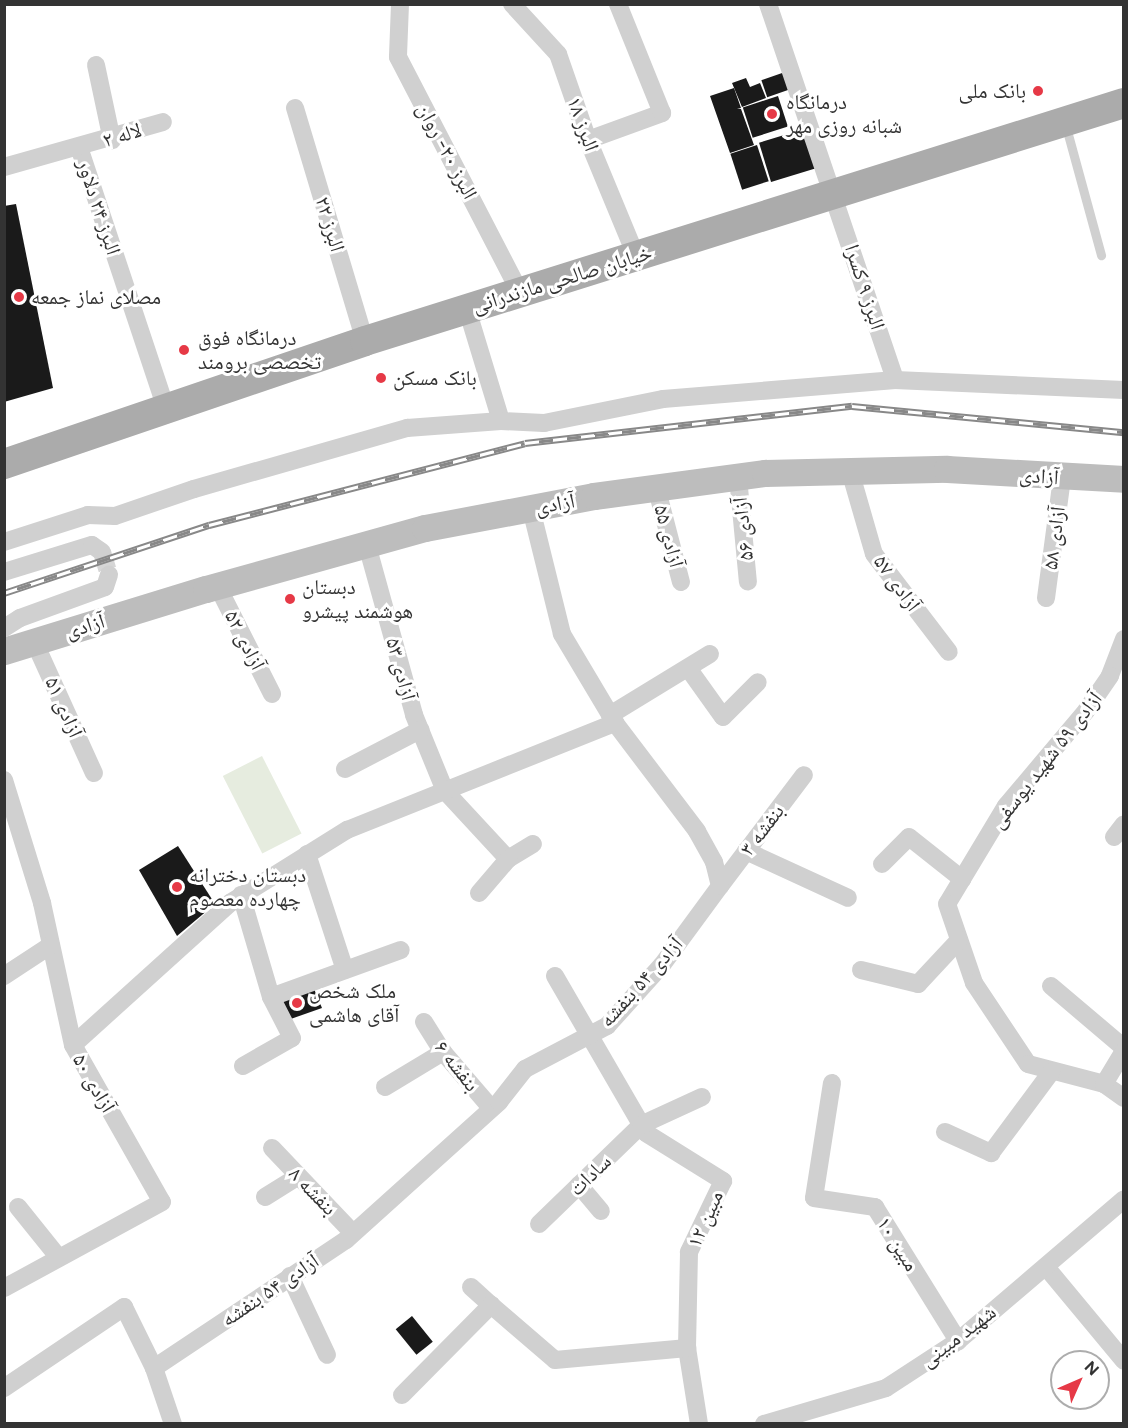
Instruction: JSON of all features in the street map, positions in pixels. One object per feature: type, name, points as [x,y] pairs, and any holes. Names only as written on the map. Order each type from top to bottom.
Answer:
[{"type":"main road","name":"خیابان صالحی مازندرانی","points":[[4,464],[365,341],[1124,103]]},
{"type":"main road","name":"آزادی","points":[[12,640],[425,528],[738,477],[947,468],[1062,478],[1124,479]]},
{"type":"street","name":"البرز ۲۰- روان","points":[[400,4],[398,57],[520,292]]},
{"type":"street","name":"البرز ۱۸","points":[[512,4],[558,54],[588,140],[636,256]]},
{"type":"street","points":[[588,140],[662,113],[618,4]]},
{"type":"street","name":"البرز ۹ کسرا","points":[[768,4],[834,194],[895,381]]},
{"type":"street","points":[[96,65],[112,140]]},
{"type":"street","name":"البرز ۲۲","points":[[294,108],[365,341]]},
{"type":"street","name":"لاله ۲","points":[[80,147],[112,140],[164,122]]},
{"type":"street","name":"البرز ۲۴ دلاور","points":[[4,167],[80,147],[166,409]]},
{"type":"street","points":[[467,309],[501,421]]},
{"type":"street","points":[[4,542],[88,515],[115,516],[194,489],[407,428],[501,421],[544,423],[663,399],[895,381],[1124,390]]},
{"type":"street","name":"آزادی ۵۷","points":[[850,471],[874,554],[949,652]]},
{"type":"street","name":"آزادی ۵۶","points":[[738,477],[748,582]]},
{"type":"street","name":"آزادی ۵۸","points":[[1046,598],[1062,478]]},
{"type":"street","name":"آزادی ۵۵","points":[[657,490],[681,582]]},
{"type":"street","points":[[531,509],[562,634],[612,719],[697,831],[714,862],[720,885]]},
{"type":"street","points":[[4,572],[92,545],[102,552]]},
{"type":"street","name":"آزادی ۵۳","points":[[367,545],[420,730],[445,791]]},
{"type":"street","points":[[12,640],[20,618],[105,587],[109,575]]},
{"type":"street","name":"آزادی ۵۲","points":[[217,585],[272,694]]},
{"type":"street","name":"آزادی ۵۹ شهید یوسفی","points":[[1104,1084],[1028,1064],[974,983],[947,904],[1006,806],[1086,711],[1110,676],[1124,639]]},
{"type":"street","name":"آزادی ۵۱","points":[[12,640],[94,774]]},
{"type":"street","points":[[73,1045],[241,895],[346,830],[445,791],[612,719],[710,654]]},
{"type":"street","points":[[688,668],[723,717],[758,682]]},
{"type":"street","points":[[345,769],[420,730]]},
{"type":"street","name":"بنفشه ۳","points":[[720,885],[804,775]]},
{"type":"street","name":"آزادی ۵۰","points":[[4,780],[51,945],[73,1045],[162,1202],[4,1288]]},
{"type":"street","points":[[445,791],[508,860]]},
{"type":"street","points":[[882,864],[909,837],[962,879]]},
{"type":"street","points":[[479,893],[508,860],[533,844]]},
{"type":"street","points":[[746,851],[848,898]]},
{"type":"street","points":[[307,854],[345,970]]},
{"type":"street","name":"آزادی ۵۴ بنفشه","points":[[154,1368],[353,1233],[491,1108],[525,1069],[607,1026],[662,965],[720,885]]},
{"type":"street","points":[[241,895],[271,997],[292,1038],[243,1066]]},
{"type":"street","points":[[861,970],[918,984],[959,940]]},
{"type":"street","points":[[4,976],[51,945]]},
{"type":"street","points":[[271,997],[401,950]]},
{"type":"street","name":"مبین ۱۲","points":[[555,976],[646,1133],[723,1180],[689,1252],[687,1348],[699,1424]]},
{"type":"street","points":[[1051,986],[1124,1050],[1104,1084],[1124,1098]]},
{"type":"street","name":"بنفشه ۶","points":[[424,1022],[443,1052],[491,1108]]},
{"type":"street","points":[[385,1087],[443,1052]]},
{"type":"street","points":[[945,1132],[991,1153],[1052,1071]]},
{"type":"street","name":"مبین ۱۰","points":[[832,1083],[814,1198],[875,1207],[958,1341]]},
{"type":"street","name":"سادات","points":[[539,1224],[641,1125],[702,1097]]},
{"type":"street","name":"بنفشه ۸","points":[[272,1148],[353,1233]]},
{"type":"street","points":[[265,1197],[298,1176]]},
{"type":"street","points":[[579,1185],[601,1211]]},
{"type":"street","name":"شهید مبینی","points":[[776,1422],[886,1388],[958,1341],[1124,1199]]},
{"type":"street","points":[[18,1207],[58,1258]]},
{"type":"street","points":[[1046,1267],[1124,1361]]},
{"type":"street","points":[[290,1276],[327,1355]]},
{"type":"street","points":[[471,1287],[555,1360],[687,1348]]},
{"type":"street","points":[[402,1395],[491,1305]]},
{"type":"street","points":[[4,1388],[124,1307],[154,1368],[173,1424]]},
{"type":"lane","points":[[1064,122],[1101,255]]},
{"type":"shaded area","points":[[262,756],[301,834],[262,853],[223,776]]},
{"type":"building","points":[[785,72],[791,89],[767,97],[761,80]]},
{"type":"building","points":[[746,78],[750,87],[760,83],[766,98],[742,107],[732,83]]},
{"type":"building","points":[[734,88],[741,108],[737,109],[741,109],[754,145],[730,153],[710,96]]},
{"type":"building","points":[[778,96],[788,126],[753,138],[743,107]]},
{"type":"building","points":[[804,129],[816,168],[771,182],[759,143]]},
{"type":"building","points":[[757,145],[769,181],[742,190],[730,154]]},
{"type":"building","name":"مصلای نماز جمعه","points":[[16,204],[53,388],[4,402],[4,206]]},
{"type":"building","name":"دبستان دخترانه چهارده معصوم","points":[[178,846],[215,904],[177,936],[139,870]]},
{"type":"building","name":"ملک شخص آقای هاشمی","points":[[312,984],[322,1008],[285,1021],[272,998]]},
{"type":"building","points":[[412,1316],[433,1342],[416,1355],[396,1329]]},
{"type":"tunnel","points":[[102,552],[109,575]]},
{"type":"railway","points":[[4,593],[209,525],[525,443],[852,406],[1124,432]]},
{"type":"place","name":"بانک ملی","points":[[1038,91]]},
{"type":"place","name":"درمانگاه شبانه روزی مهر","points":[[772,114]]},
{"type":"place","name":"مصلای نماز جمعه","points":[[19,297]]},
{"type":"place","name":"درمانگاه فوق تخصصی برومند","points":[[184,350]]},
{"type":"place","name":"بانک مسکن","points":[[381,378]]},
{"type":"place","name":"دبستان هوشمند پیشرو","points":[[290,599]]},
{"type":"place","name":"دبستان دخترانه چهارده معصوم","points":[[177,887]]},
{"type":"place","name":"ملک شخص آقای هاشمی","points":[[297,1003]]}]
